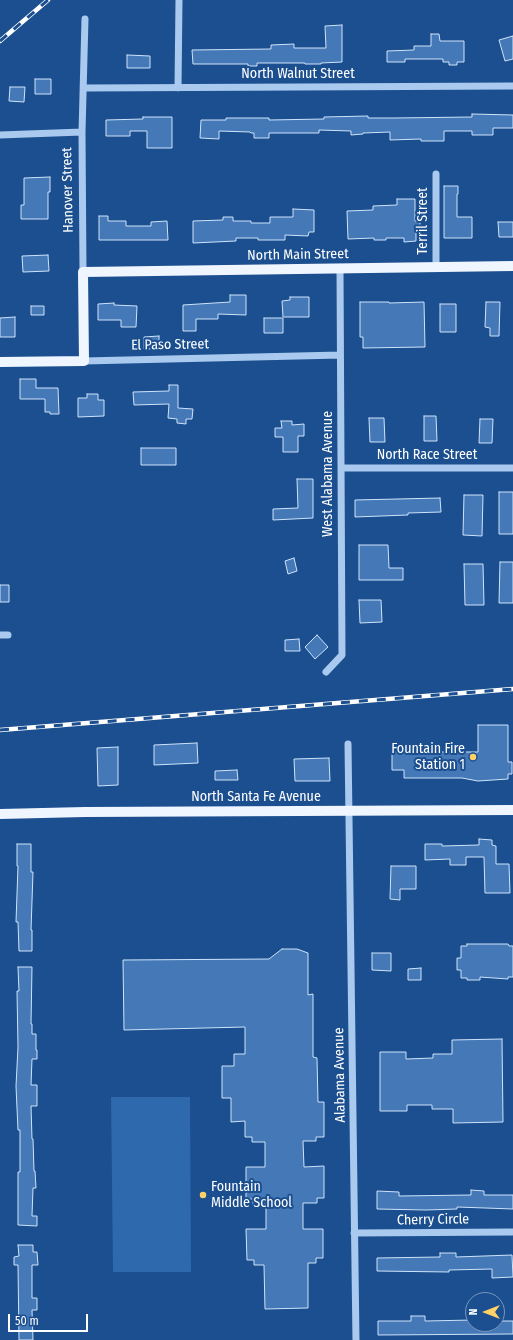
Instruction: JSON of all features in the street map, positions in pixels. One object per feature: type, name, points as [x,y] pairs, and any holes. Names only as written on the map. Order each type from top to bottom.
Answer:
[{"type":"main road","name":"North Main Street","points":[[83,272],[513,266]]},
{"type":"main road","name":"Hanover Street","points":[[83,272],[84,361]]},
{"type":"main road","name":"El Paso Street","points":[[0,362],[84,361]]},
{"type":"main road","name":"North Santa Fe Avenue","points":[[0,814],[93,812],[513,810]]},
{"type":"street","points":[[178,88],[179,0]]},
{"type":"street","name":"Hanover Street","points":[[83,272],[82,132],[85,19]]},
{"type":"street","name":"North Walnut Street","points":[[84,88],[513,86]]},
{"type":"street","points":[[0,135],[82,132]]},
{"type":"street","name":"Terril Street","points":[[436,174],[436,267]]},
{"type":"street","name":"West Alabama Avenue","points":[[326,672],[342,655],[340,268]]},
{"type":"street","name":"El Paso Street","points":[[84,361],[340,356]]},
{"type":"street","name":"North Race Street","points":[[341,468],[513,468]]},
{"type":"street","points":[[0,635],[8,635]]},
{"type":"street","name":"Alabama Avenue","points":[[348,744],[356,1340]]},
{"type":"street","name":"Cherry Circle","points":[[354,1233],[513,1232]]},
{"type":"shaded area","points":[[111,1097],[190,1097],[191,1272],[113,1272]]},
{"type":"building","points":[[342,25],[342,62],[321,64],[257,63],[257,66],[248,66],[248,64],[193,64],[192,50],[271,49],[271,45],[294,44],[294,48],[326,48],[325,26]]},
{"type":"building","points":[[431,34],[439,34],[440,41],[464,41],[464,62],[457,62],[457,65],[449,65],[449,62],[443,62],[443,59],[405,59],[405,62],[387,62],[387,51],[414,50],[414,46],[431,46]]},
{"type":"building","points":[[513,36],[513,59],[505,61],[499,40]]},
{"type":"building","points":[[127,55],[150,56],[150,68],[127,68]]},
{"type":"building","points":[[35,79],[51,79],[51,94],[35,94]]},
{"type":"building","points":[[10,87],[25,87],[24,102],[9,101]]},
{"type":"building","points":[[472,114],[513,115],[513,128],[493,128],[493,135],[472,135],[472,131],[444,131],[444,141],[421,141],[421,139],[390,140],[390,132],[351,135],[351,131],[319,130],[319,133],[269,133],[269,138],[254,138],[254,133],[250,132],[219,131],[219,139],[200,138],[201,120],[226,120],[226,118],[269,118],[269,120],[324,119],[324,117],[368,116],[368,118],[472,117]]},
{"type":"building","points":[[143,117],[172,117],[172,148],[147,148],[147,131],[130,131],[130,136],[106,136],[106,120],[143,119]]},
{"type":"building","points":[[50,177],[50,192],[48,192],[48,219],[21,219],[21,205],[24,205],[24,178]]},
{"type":"building","points":[[444,186],[458,186],[457,217],[472,217],[472,238],[444,238]]},
{"type":"building","points":[[397,199],[415,199],[415,221],[420,221],[420,231],[416,231],[416,241],[404,242],[404,238],[386,238],[386,240],[374,240],[374,238],[348,239],[347,211],[373,210],[373,206],[397,205]]},
{"type":"building","points":[[293,209],[314,210],[314,232],[309,232],[308,236],[285,235],[285,240],[236,238],[236,241],[193,243],[193,221],[223,220],[223,217],[233,217],[233,221],[270,223],[270,217],[293,217]]},
{"type":"building","points":[[99,216],[108,216],[108,221],[126,221],[126,226],[151,226],[151,222],[167,221],[168,240],[99,240]]},
{"type":"building","points":[[498,222],[513,222],[513,237],[499,237]]},
{"type":"building","points":[[48,255],[49,271],[23,272],[22,256]]},
{"type":"building","points":[[230,295],[246,295],[246,315],[218,314],[218,319],[196,319],[196,331],[183,331],[183,305],[230,302]]},
{"type":"building","points":[[290,297],[309,297],[309,317],[283,317],[282,301],[290,300]]},
{"type":"building","points":[[360,302],[424,302],[425,347],[363,348],[363,337],[360,337]]},
{"type":"building","points":[[486,302],[500,302],[499,336],[490,336],[490,328],[485,327]]},
{"type":"building","points":[[114,303],[114,305],[137,306],[136,327],[121,327],[121,320],[98,320],[98,304]]},
{"type":"building","points":[[440,304],[456,304],[456,332],[440,332]]},
{"type":"building","points":[[31,306],[44,306],[44,315],[31,315]]},
{"type":"building","points":[[15,317],[15,337],[0,337],[0,318]]},
{"type":"building","points":[[264,318],[283,318],[283,333],[264,333]]},
{"type":"building","points":[[159,336],[159,349],[144,349],[144,337]]},
{"type":"building","points":[[20,379],[36,379],[36,388],[58,388],[59,414],[50,414],[50,412],[45,412],[45,399],[20,399]]},
{"type":"building","points":[[169,385],[178,385],[178,408],[193,409],[192,419],[186,419],[186,424],[177,423],[177,419],[168,418],[169,404],[134,405],[133,392],[169,391]]},
{"type":"building","points":[[87,394],[98,394],[98,400],[104,400],[104,416],[78,417],[78,398],[87,398]]},
{"type":"building","points":[[424,416],[436,416],[437,441],[424,441]]},
{"type":"building","points":[[369,418],[384,418],[385,442],[370,442]]},
{"type":"building","points":[[480,419],[493,419],[492,443],[479,443]]},
{"type":"building","points":[[281,421],[292,421],[292,425],[304,424],[304,436],[298,436],[298,452],[283,452],[283,437],[275,437],[275,428],[282,428]]},
{"type":"building","points":[[141,448],[176,448],[176,465],[141,465]]},
{"type":"building","points":[[297,479],[313,479],[313,518],[273,520],[273,509],[298,508]]},
{"type":"building","points":[[499,492],[513,492],[513,534],[499,534]]},
{"type":"building","points":[[464,495],[483,495],[482,536],[463,535]]},
{"type":"building","points":[[440,498],[441,512],[355,517],[355,500]]},
{"type":"building","points":[[359,545],[388,545],[389,568],[403,568],[403,580],[359,580]]},
{"type":"building","points":[[294,558],[297,571],[288,574],[285,561]]},
{"type":"building","points":[[500,562],[513,562],[513,603],[499,603]]},
{"type":"building","points":[[464,564],[483,564],[484,605],[465,605]]},
{"type":"building","points":[[0,585],[9,585],[9,602],[0,602]]},
{"type":"building","points":[[359,600],[381,600],[382,622],[360,623]]},
{"type":"building","points":[[317,635],[328,647],[315,659],[305,647]]},
{"type":"building","points":[[299,639],[300,651],[285,651],[285,640]]},
{"type":"building","name":"Fountain Fire Station 1","points":[[478,725],[508,725],[508,762],[512,762],[512,774],[508,774],[508,779],[478,781],[462,778],[404,778],[404,770],[392,770],[392,752],[478,752]]},
{"type":"building","points":[[197,743],[198,763],[154,765],[154,745]]},
{"type":"building","points":[[118,747],[118,785],[98,786],[97,748]]},
{"type":"building","points":[[329,758],[330,781],[295,781],[294,759]]},
{"type":"building","points":[[237,770],[238,780],[215,780],[215,771]]},
{"type":"building","points":[[479,839],[492,840],[492,845],[496,846],[496,864],[509,864],[510,893],[485,893],[484,857],[466,857],[466,865],[450,865],[450,859],[425,860],[425,844],[442,844],[442,846],[479,845]]},
{"type":"building","points":[[17,844],[31,844],[31,872],[33,872],[31,930],[32,951],[19,951],[18,922],[16,922],[18,866]]},
{"type":"building","points":[[391,866],[416,866],[416,889],[400,889],[400,900],[390,899]]},
{"type":"building","points":[[467,944],[508,944],[509,946],[513,946],[513,977],[508,977],[508,979],[480,977],[480,980],[467,980],[467,978],[461,978],[461,970],[457,970],[457,958],[461,958],[461,946],[467,946]]},
{"type":"building","points":[[282,949],[297,949],[308,953],[308,995],[313,994],[313,1057],[317,1058],[318,1102],[324,1102],[324,1137],[316,1137],[316,1141],[303,1141],[304,1167],[324,1166],[324,1198],[317,1198],[317,1203],[303,1203],[303,1229],[323,1229],[323,1258],[316,1258],[316,1263],[308,1263],[308,1308],[265,1309],[264,1265],[254,1265],[254,1260],[247,1260],[246,1229],[266,1229],[266,1204],[253,1204],[253,1199],[246,1199],[246,1167],[265,1167],[265,1142],[252,1142],[252,1137],[245,1137],[245,1121],[231,1122],[231,1098],[222,1098],[222,1066],[234,1066],[234,1054],[245,1054],[245,1027],[124,1030],[123,960],[269,959]]},
{"type":"building","points":[[372,953],[391,953],[391,971],[372,970]]},
{"type":"building","points":[[18,967],[32,967],[31,1024],[32,1034],[36,1034],[37,1059],[32,1059],[31,1085],[37,1085],[37,1106],[31,1106],[36,1188],[33,1188],[32,1216],[37,1216],[37,1226],[18,1225],[20,1130],[18,1130],[16,1086],[18,1047],[17,991],[19,991]]},
{"type":"building","points":[[421,968],[421,980],[408,980],[408,969]]},
{"type":"building","points":[[502,1039],[503,1122],[453,1123],[453,1109],[432,1109],[432,1105],[407,1105],[407,1111],[380,1111],[380,1052],[406,1052],[406,1059],[433,1058],[433,1054],[452,1054],[452,1040]]},
{"type":"building","points":[[471,1190],[484,1191],[484,1195],[513,1195],[513,1209],[457,1207],[457,1209],[426,1210],[377,1209],[377,1191],[399,1192],[399,1196],[471,1195]]},
{"type":"building","points":[[18,1245],[33,1245],[33,1252],[37,1252],[38,1265],[32,1265],[32,1298],[37,1298],[37,1310],[32,1310],[33,1340],[19,1340],[18,1265],[14,1265],[14,1257],[19,1256]]},
{"type":"building","points":[[440,1253],[456,1253],[456,1257],[512,1255],[513,1277],[492,1278],[492,1269],[449,1270],[449,1272],[377,1271],[377,1258],[440,1257]]},
{"type":"building","points":[[411,1316],[425,1316],[425,1321],[465,1320],[465,1332],[505,1332],[505,1321],[513,1321],[513,1334],[378,1335],[378,1321],[411,1321]]},
{"type":"railway","points":[[0,41],[48,0]]},
{"type":"railway","points":[[0,730],[513,689]]},
{"type":"place","name":"Fountain Fire Station 1","points":[[473,757]]},
{"type":"place","name":"Fountain Middle School","points":[[203,1195]]}]
